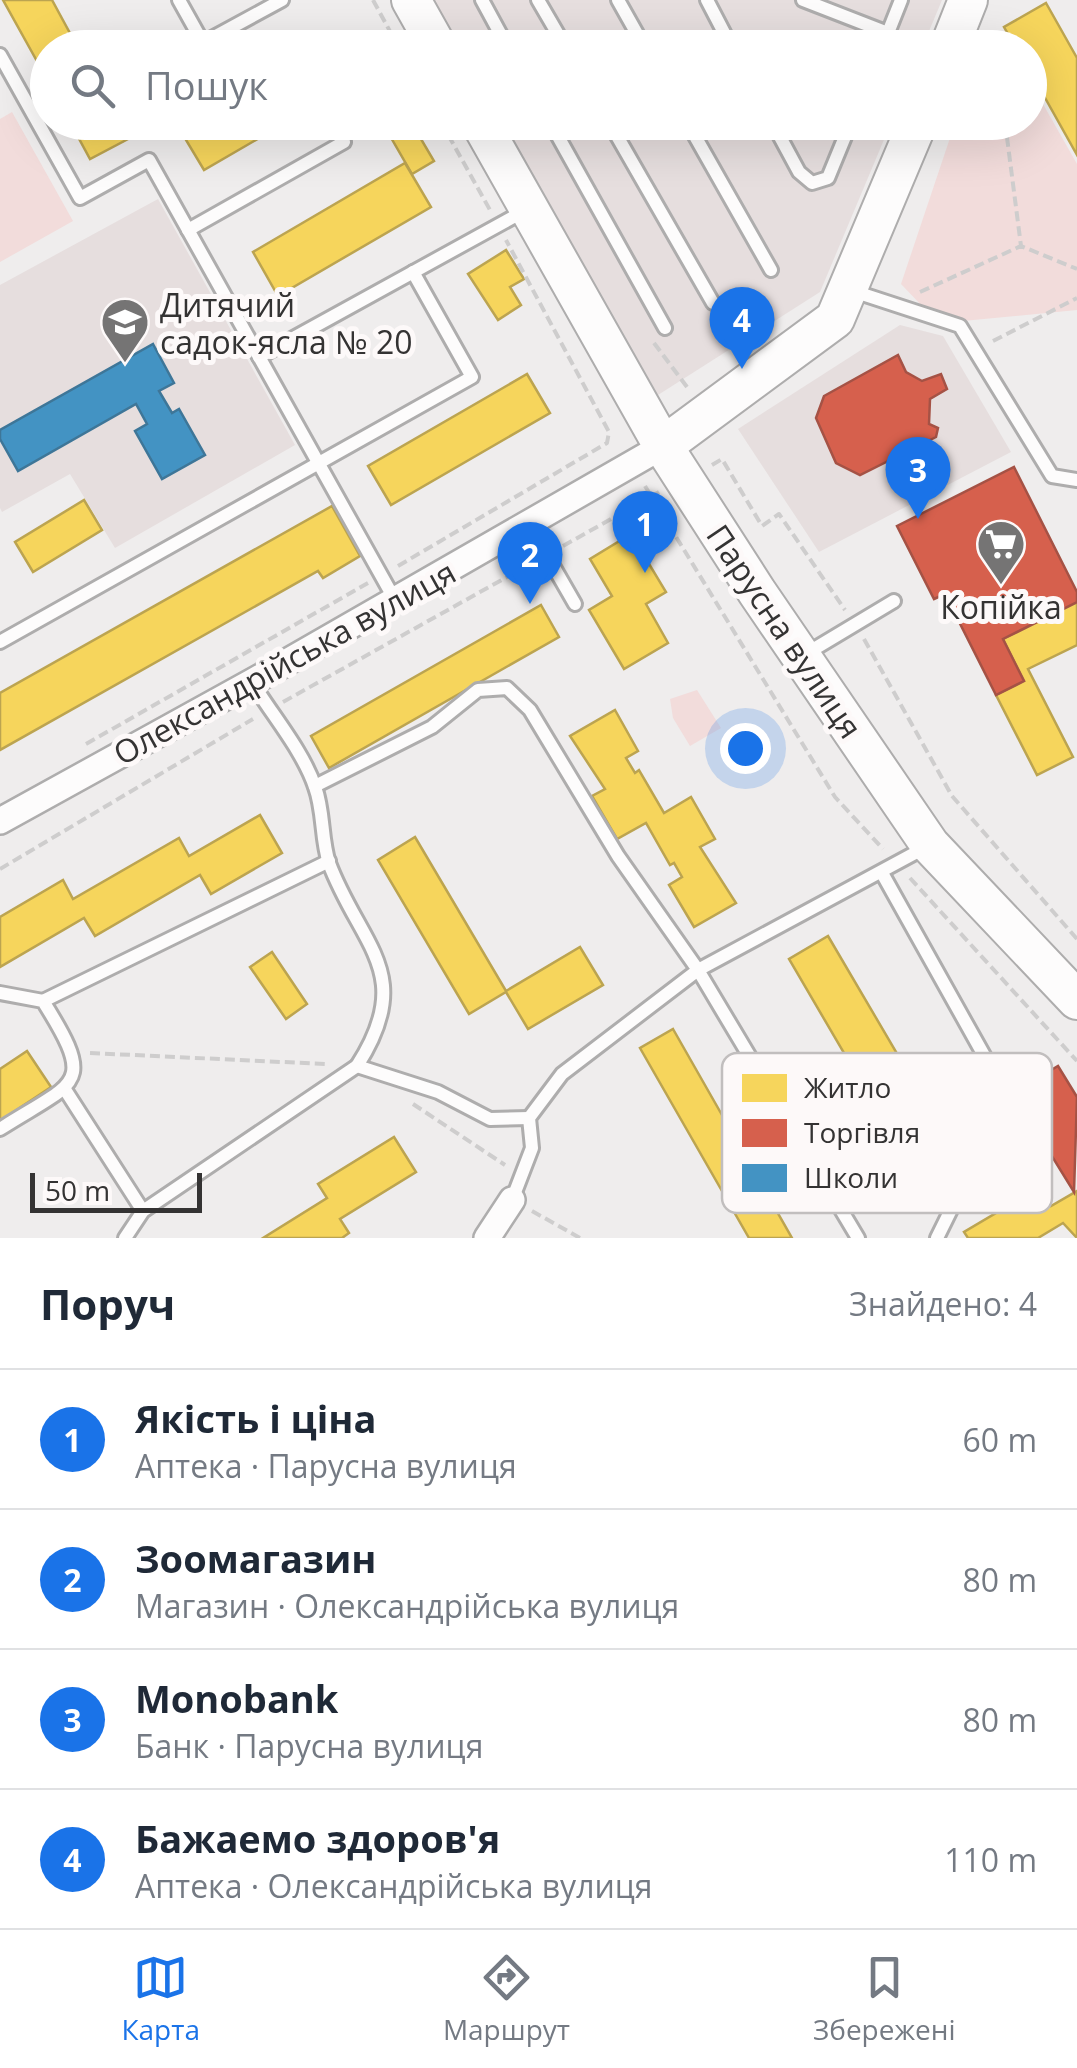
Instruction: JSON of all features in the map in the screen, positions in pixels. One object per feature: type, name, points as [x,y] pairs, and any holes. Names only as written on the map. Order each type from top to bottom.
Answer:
[{"type":"street","points":[[411,0],[428,30]]},
{"type":"street","points":[[956,30],[968,0]]},
{"type":"street","name":"Парусна вулиця","points":[[486,140],[513,217],[648,455],[684,479],[930,845],[1077,1000]]},
{"type":"street","name":"Олександрійська вулиця","points":[[3,813],[252,682],[648,455],[818,335],[835,319],[851,291],[911,140]]},
{"type":"street","points":[[487,1238],[518,1188]]},
{"type":"lane","points":[[180,0],[196,30]]},
{"type":"lane","points":[[227,30],[282,0]]},
{"type":"lane","points":[[482,0],[498,30]]},
{"type":"lane","points":[[538,0],[556,30]]},
{"type":"lane","points":[[618,0],[635,30]]},
{"type":"lane","points":[[706,0],[722,30]]},
{"type":"lane","points":[[803,0],[880,30]]},
{"type":"lane","points":[[889,30],[902,0]]},
{"type":"lane","points":[[0,55],[30,109]]},
{"type":"lane","points":[[48,140],[80,198],[148,160],[395,600]]},
{"type":"lane","points":[[560,140],[664,328]]},
{"type":"lane","points":[[619,140],[713,303]]},
{"type":"lane","points":[[698,140],[771,270]]},
{"type":"lane","points":[[781,140],[798,172],[812,183],[828,178],[844,140]]},
{"type":"lane","points":[[188,230],[344,142]]},
{"type":"lane","points":[[259,356],[513,217]]},
{"type":"lane","points":[[0,642],[472,377],[413,272]]},
{"type":"lane","points":[[851,291],[960,326],[1052,476],[1077,480]]},
{"type":"lane","points":[[529,524],[575,604]]},
{"type":"lane","points":[[802,656],[894,602]]},
{"type":"lane","points":[[125,1238],[143,1210],[357,1066],[378,1034],[384,980],[376,955],[329,862],[315,786],[252,682]]},
{"type":"lane","points":[[315,786],[432,727],[478,690],[507,688],[530,710],[609,841],[698,970],[748,1053]]},
{"type":"lane","points":[[518,1188],[532,1148],[529,1118],[562,1074],[698,970],[930,845]]},
{"type":"lane","points":[[0,992],[43,1001],[329,862]]},
{"type":"lane","points":[[882,872],[983,1053]]},
{"type":"lane","points":[[0,1129],[64,1088],[74,1074],[76,1052],[43,1001]]},
{"type":"lane","points":[[357,1066],[438,1092],[490,1119],[529,1118]]},
{"type":"lane","points":[[64,1088],[143,1210]]},
{"type":"lane","points":[[843,1213],[858,1238]]},
{"type":"lane","points":[[937,1238],[949,1213]]},
{"type":"path","points":[[373,0],[389,30]]},
{"type":"path","points":[[87,743],[592,455],[607,442],[609,432],[513,217],[455,140]]},
{"type":"path","points":[[1007,140],[1022,246]]},
{"type":"path","points":[[893,305],[1022,246],[1077,269]]},
{"type":"path","points":[[975,350],[1077,298]]},
{"type":"path","points":[[609,432],[648,455],[650,496],[835,797],[1077,1061]]},
{"type":"path","points":[[0,869],[269,710],[650,496],[722,460],[762,526],[779,514],[855,624],[952,796],[1077,939]]},
{"type":"path","points":[[76,1052],[357,1066]]},
{"type":"path","points":[[407,1099],[580,1238]]},
{"type":"shaded area","points":[[431,0],[942,0],[930,30],[448,30]]},
{"type":"shaded area","points":[[1047,111],[1077,164],[1077,310],[963,321],[923,307],[901,284],[949,140],[1047,140]]},
{"type":"shaded area","points":[[12,112],[73,221],[0,262],[0,119]]},
{"type":"shaded area","points":[[512,140],[884,140],[820,292],[658,395]]},
{"type":"shaded area","name":"Дитячий садок-ясла № 20","points":[[158,199],[295,445],[115,548],[70,474],[2,512],[0,508],[0,285]]},
{"type":"shaded area","points":[[900,325],[943,336],[1011,452],[819,552],[738,429]]},
{"type":"shaded area","points":[[697,690],[721,728],[690,746],[673,718],[670,699]]},
{"type":"building: Житло","points":[[3,0],[52,0],[68,30],[30,30],[30,49]]},
{"type":"building: Житло","points":[[1046,3],[1077,58],[1077,155],[1047,101],[1047,30],[1004,27]]},
{"type":"building: Житло","points":[[80,140],[126,140],[90,159]]},
{"type":"building: Житло","points":[[186,140],[256,140],[204,170]]},
{"type":"building: Житло","points":[[392,140],[422,140],[434,161],[412,174]]},
{"type":"building: Житло","points":[[405,163],[431,207],[278,296],[253,252]]},
{"type":"building: Житло","points":[[506,250],[524,279],[510,287],[521,305],[498,320],[468,274]]},
{"type":"building: Житло","points":[[527,374],[550,413],[391,505],[368,466]]},
{"type":"building: Житло","points":[[84,500],[102,530],[33,572],[15,542]]},
{"type":"building: Житло","points":[[332,506],[360,556],[323,578],[318,571],[0,750],[0,693]]},
{"type":"building: Житло","points":[[631,534],[666,592],[646,604],[668,643],[624,669],[589,610],[612,596],[590,559]]},
{"type":"building: Житло","points":[[1077,602],[1077,645],[1028,669],[1073,757],[1037,775],[996,695],[1024,681],[1003,639]]},
{"type":"building: Житло","points":[[541,605],[559,637],[329,768],[311,736]]},
{"type":"building: Житло","points":[[615,710],[638,751],[626,758],[635,773],[639,770],[664,813],[691,797],[715,839],[700,847],[736,903],[694,927],[669,885],[682,877],[674,863],[670,865],[646,823],[617,839],[592,796],[605,789],[570,736]]},
{"type":"building: Житло","points":[[260,815],[282,853],[211,894],[200,875],[95,936],[84,918],[0,967],[0,917],[63,880],[73,899],[179,838],[189,856]]},
{"type":"building: Житло","points":[[415,837],[506,991],[580,947],[603,985],[528,1029],[506,992],[469,1014],[378,860]]},
{"type":"building: Житло","points":[[828,936],[897,1053],[844,1053],[789,959]]},
{"type":"building: Житло","points":[[272,952],[307,1004],[286,1019],[250,967]]},
{"type":"building: Житло","points":[[673,1029],[722,1115],[722,1191],[640,1048]]},
{"type":"building: Житло","points":[[27,1051],[51,1087],[0,1121],[0,1069]]},
{"type":"building: Житло","points":[[394,1137],[416,1172],[340,1219],[349,1233],[342,1238],[263,1238],[327,1198],[318,1184]]},
{"type":"building: Житло","points":[[1077,1191],[1077,1238],[1063,1223],[1038,1238],[968,1238],[964,1232],[996,1213],[1052,1213],[1052,1205]]},
{"type":"building: Житло","points":[[735,1213],[778,1213],[792,1238],[749,1238]]},
{"type":"building: Торгівля","points":[[898,355],[906,372],[922,381],[941,374],[947,389],[930,399],[929,424],[938,428],[936,437],[860,475],[836,463],[816,418],[824,396]]},
{"type":"building: Торгівля","name":"Копійка","points":[[1014,467],[1077,592],[1077,602],[1003,639],[1024,681],[996,695],[945,594],[934,599],[897,526]]},
{"type":"building: Торгівля","points":[[1058,1066],[1077,1097],[1074,1192],[1052,1156],[1052,1070]]},
{"type":"building: Школи","points":[[153,344],[174,383],[159,391],[172,413],[179,409],[205,455],[162,479],[135,431],[147,424],[136,404],[18,471],[0,439],[0,430]]},
{"type":"place","name":"Дитячий садок-ясла № 20","points":[[125,364]]},
{"type":"place","name":"Бажаемо здоров'я","points":[[742,369]]},
{"type":"place","name":"Monobank","points":[[918,519]]},
{"type":"place","name":"Якість і ціна","points":[[645,573]]},
{"type":"place","name":"Копійка","points":[[1001,586]]},
{"type":"place","name":"Зоомагазин","points":[[530,604]]}]
